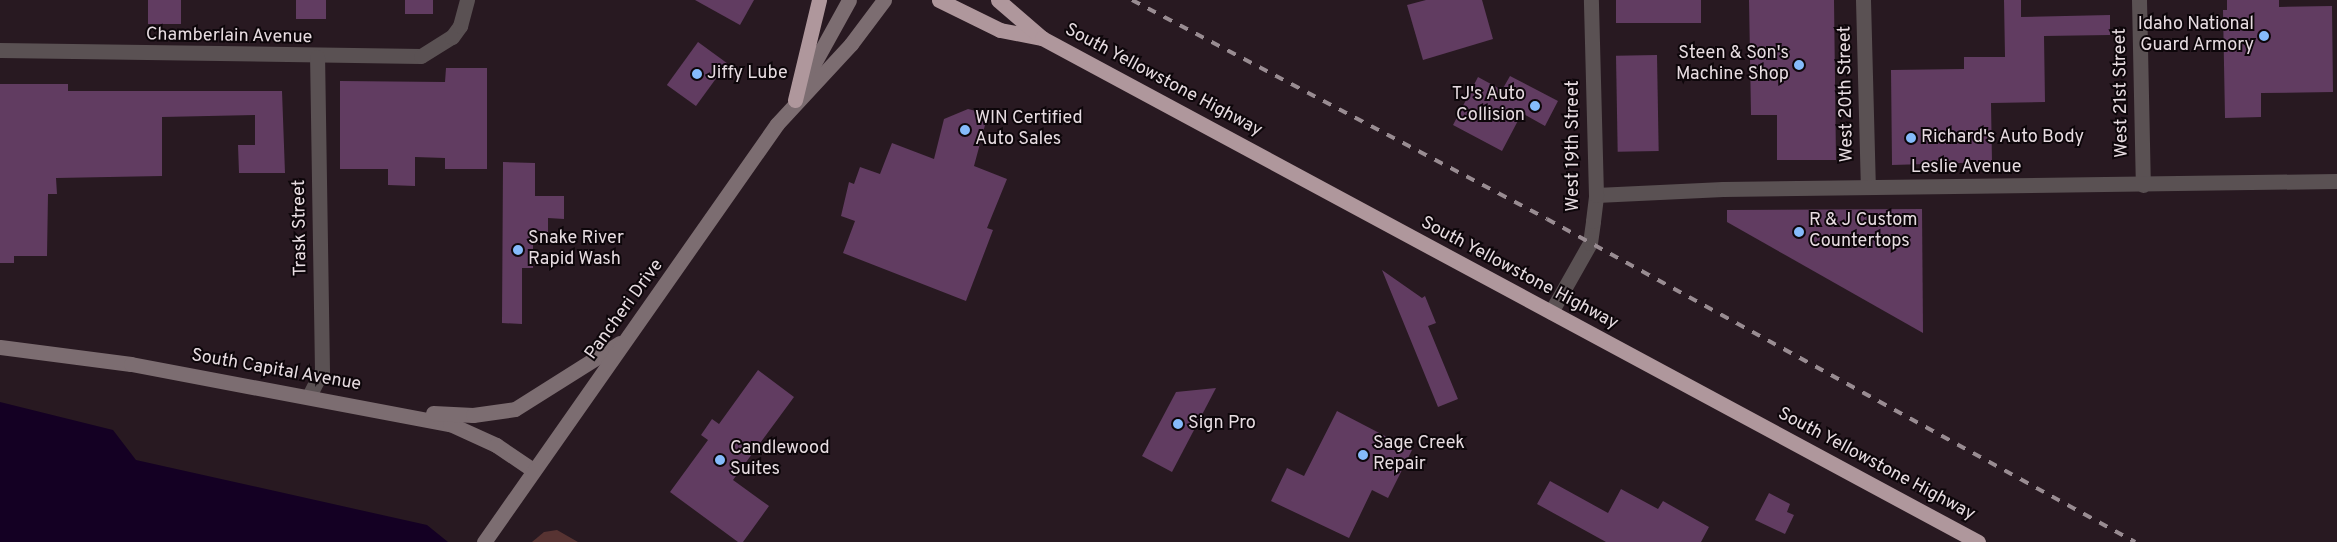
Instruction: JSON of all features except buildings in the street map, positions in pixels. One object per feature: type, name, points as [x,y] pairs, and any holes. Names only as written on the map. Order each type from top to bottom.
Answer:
[{"type":"highway","points":[[795,100],[819,0]]},
{"type":"highway","name":"South Yellowstone Highway","points":[[939,0],[1000,30],[1042,38]]},
{"type":"highway","name":"South Yellowstone Highway","points":[[998,0],[1042,38],[1978,542]]},
{"type":"main road","name":"Pancheri Drive","points":[[484,542],[795,100],[849,0]]},
{"type":"main road","name":"Pancheri Drive","points":[[795,100],[851,44],[884,0]]},
{"type":"main road","points":[[346,402],[473,416],[507,410],[537,398],[628,338]]},
{"type":"main road","name":"South Capital Avenue","points":[[0,347],[346,402],[466,430],[533,470]]},
{"type":"street","name":"Chamberlain Avenue","points":[[0,50],[317,57],[421,56],[452,37],[460,26],[466,0]]},
{"type":"street","name":"West 19th Street","points":[[1551,312],[1590,243],[1596,194],[1591,0]]},
{"type":"street","name":"West 20th Street","points":[[1863,0],[1868,187]]},
{"type":"street","name":"West 21st Street","points":[[2139,0],[2143,185]]},
{"type":"street","name":"Trask Street","points":[[309,396],[322,371],[317,57]]},
{"type":"street","name":"Leslie Avenue","points":[[1596,194],[1868,187],[2143,185],[2337,181]]},
{"type":"shaded area","points":[[0,402],[113,430],[136,460],[427,525],[448,542],[0,542]]},
{"type":"shaded area","points":[[557,530],[578,542],[532,542],[544,532]]},
{"type":"railway","points":[[1132,0],[1547,219],[2135,542]]},
{"type":"place","name":"Idaho National Guard Armory","points":[[2264,36]]},
{"type":"place","name":"Steen & Son's Machine Shop","points":[[1799,65]]},
{"type":"place","name":"Jiffy Lube","points":[[697,74]]},
{"type":"place","name":"TJ's Auto Collision","points":[[1535,106]]},
{"type":"place","name":"WIN Certified Auto Sales","points":[[965,130]]},
{"type":"place","name":"Richard's Auto Body","points":[[1911,138]]},
{"type":"place","name":"R & J Custom Countertops","points":[[1799,232]]},
{"type":"place","name":"Snake River Rapid Wash","points":[[518,250]]},
{"type":"place","name":"Sign Pro","points":[[1178,424]]},
{"type":"place","name":"Sage Creek Repair","points":[[1363,455]]},
{"type":"place","name":"Candlewood Suites","points":[[720,460]]}]
